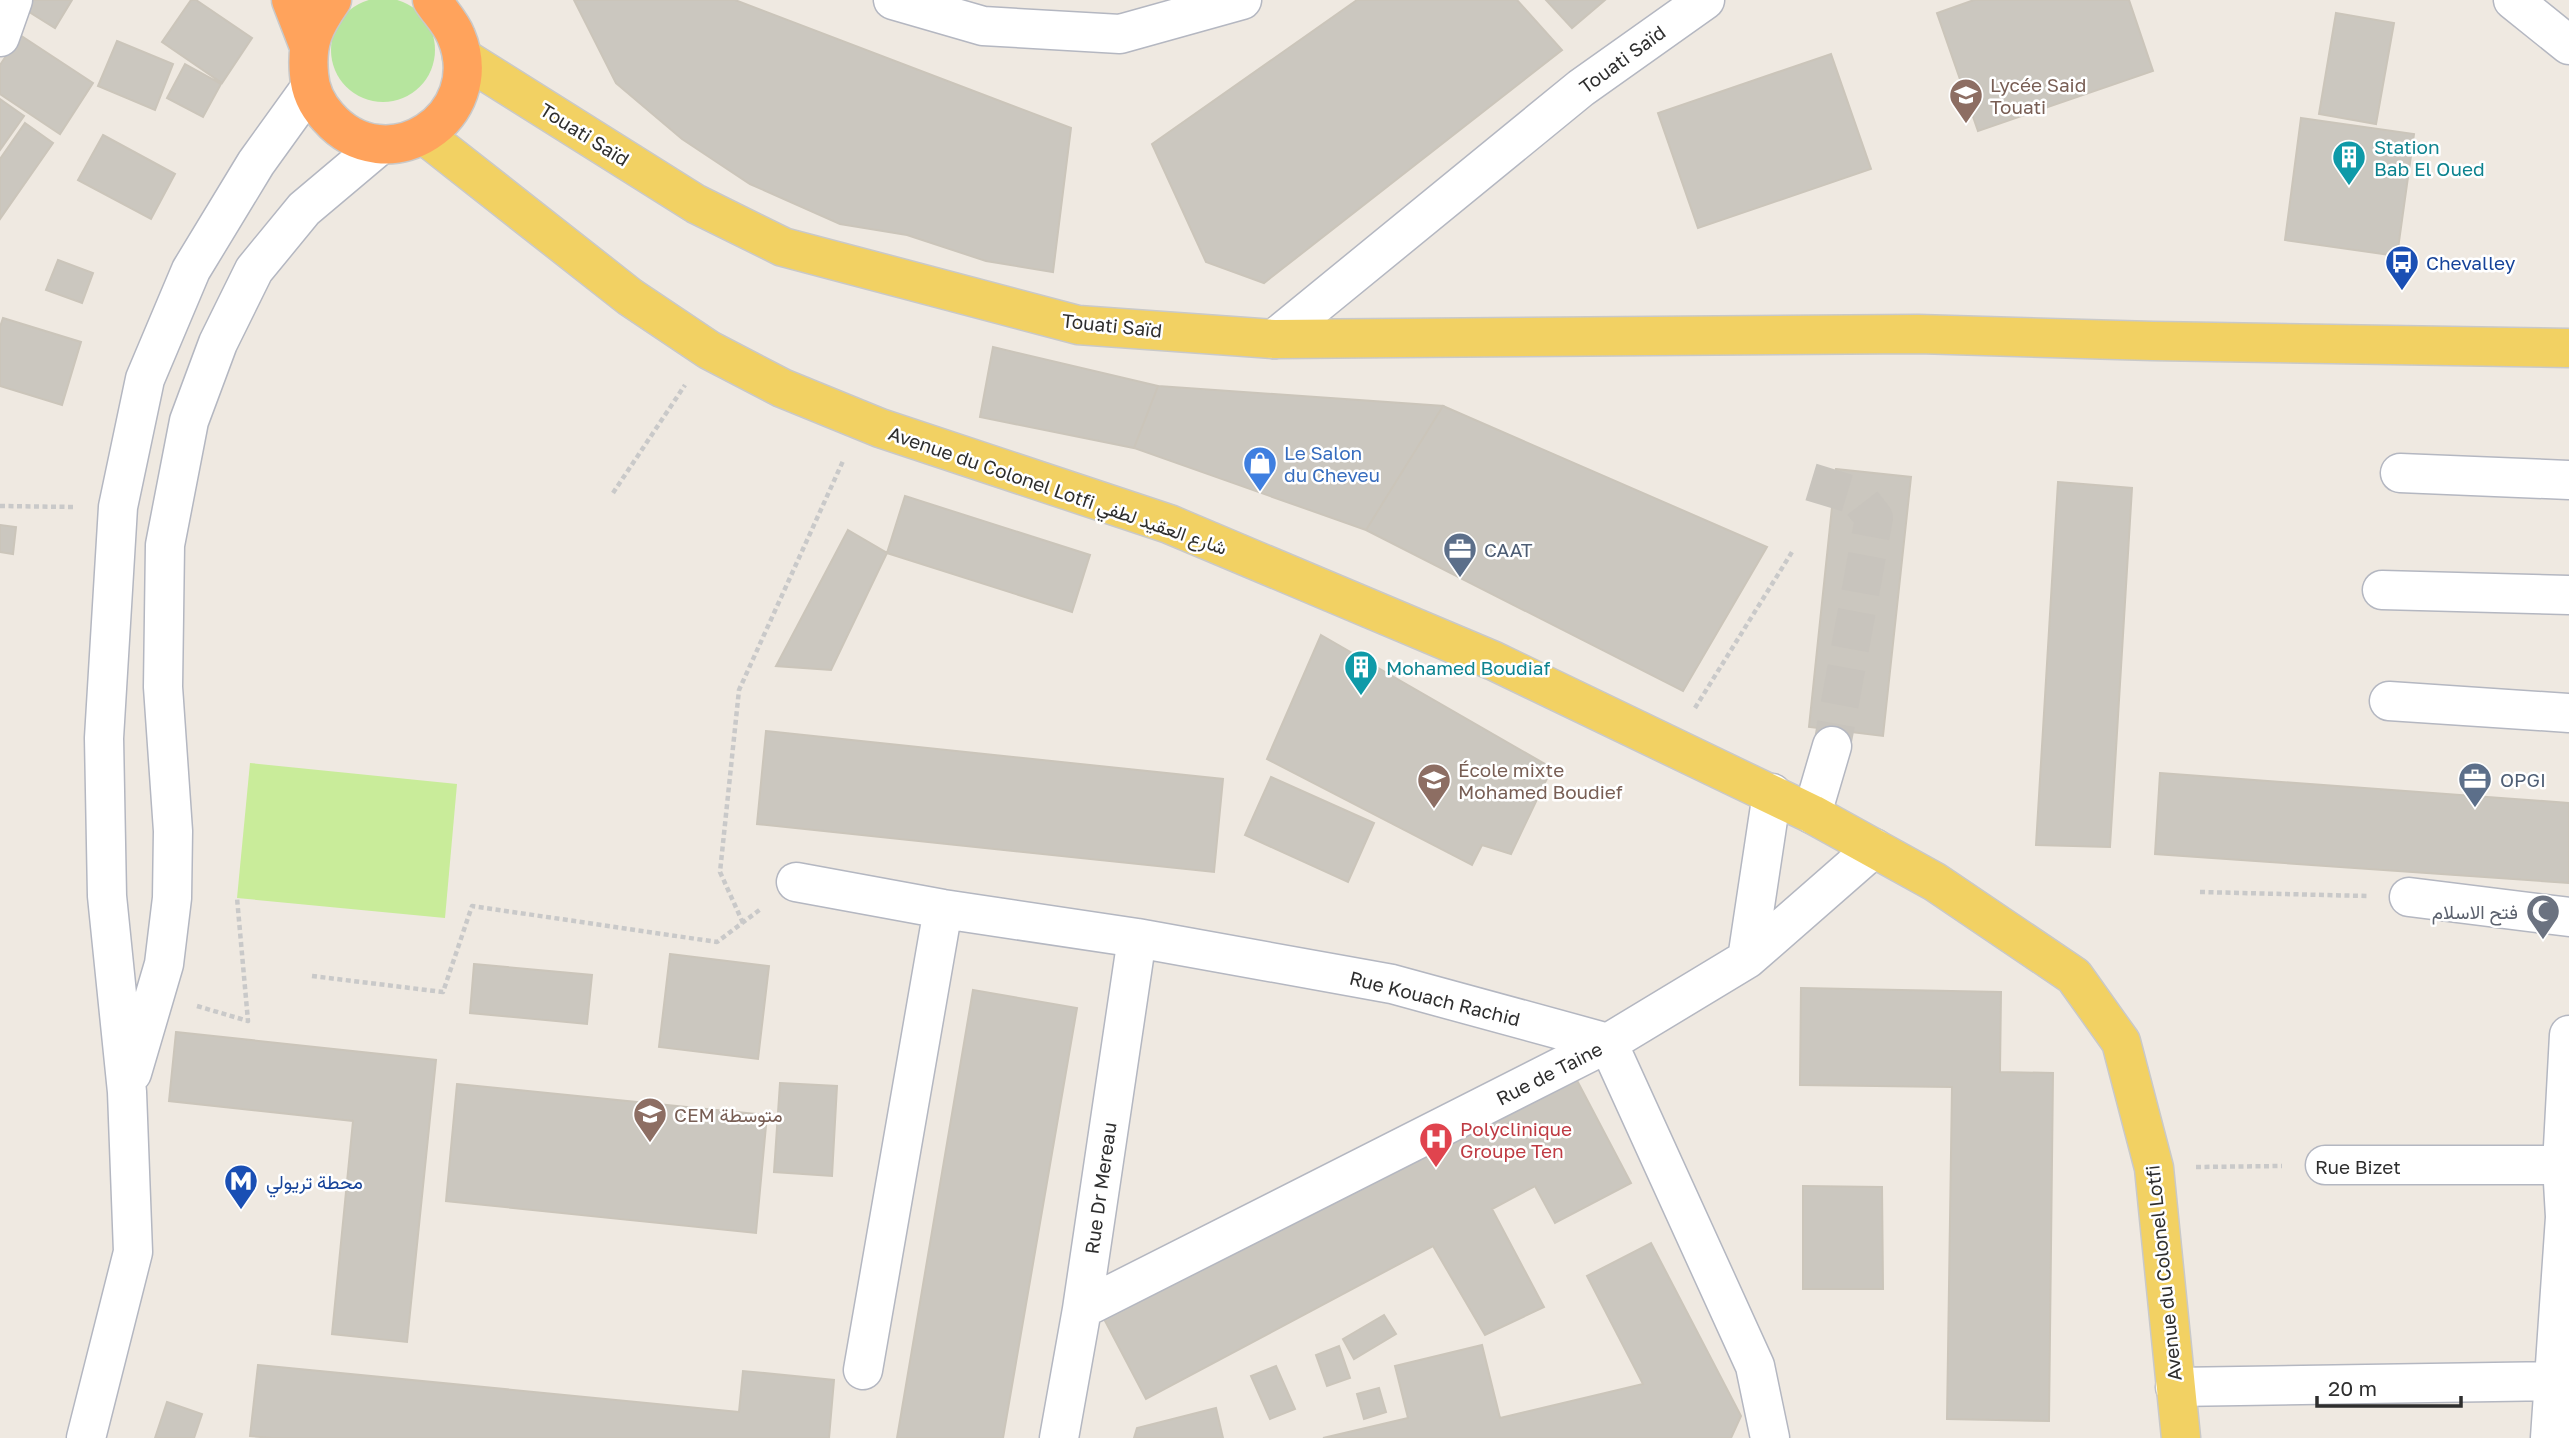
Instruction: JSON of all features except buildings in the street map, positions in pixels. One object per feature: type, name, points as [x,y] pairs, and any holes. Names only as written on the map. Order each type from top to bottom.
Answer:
[{"type":"highway","points":[[291,0],[308,44],[310,88],[321,109],[337,127],[357,140],[380,145],[403,144],[424,135],[442,121],[455,102],[462,80],[463,57],[455,34],[439,5]]},
{"type":"highway","points":[[308,44],[318,19],[332,0]]},
{"type":"main road","name":"Touati Saïd","points":[[463,57],[696,204],[783,247],[1078,325],[1274,339]]},
{"type":"main road","name":"Avenue du Colonel Lotfi شارع العقيد لطفي","points":[[424,135],[630,298],[709,350],[782,388],[880,428],[1169,524],[1494,661],[1772,793]]},
{"type":"main road","points":[[1274,339],[1918,334],[2167,342],[2569,348]]},
{"type":"main road","name":"Avenue du Colonel Lotfi","points":[[1772,793],[1935,882],[2074,976],[2121,1042],[2154,1168],[2181,1438]]},
{"type":"street","points":[[0,37],[13,0]]},
{"type":"street","points":[[893,0],[983,26],[1120,34],[1242,0]]},
{"type":"street","points":[[974,0],[1027,29]]},
{"type":"street","name":"Touati Saïd","points":[[1274,339],[1581,88],[1705,0]]},
{"type":"street","points":[[2513,0],[2569,45]]},
{"type":"street","points":[[86,1438],[133,1252],[127,1092],[107,895],[104,738],[118,508],[145,379],[191,270],[256,163],[310,88]]},
{"type":"street","points":[[127,1092],[166,952],[172,885],[173,831],[163,687],[165,545],[190,421],[218,344],[254,270],[304,209],[380,145]]},
{"type":"street","points":[[2400,473],[2569,480]]},
{"type":"street","points":[[2382,590],[2569,595]]},
{"type":"street","points":[[2389,701],[2569,713]]},
{"type":"street","points":[[1812,814],[1832,746]]},
{"type":"street","points":[[1748,959],[1772,793]]},
{"type":"street","name":"Rue de Taine","points":[[1082,1310],[1608,1044],[1748,959],[1874,848]]},
{"type":"street","name":"Rue Kouach Rachid","points":[[796,882],[943,909],[1138,938],[1392,984],[1608,1044]]},
{"type":"street","points":[[2409,897],[2569,917]]},
{"type":"street","points":[[863,1370],[943,909]]},
{"type":"street","name":"Rue Dr Mereau","points":[[1059,1438],[1082,1310],[1138,938]]},
{"type":"street","points":[[2550,1438],[2567,1217],[2562,1165],[2569,1034]]},
{"type":"street","points":[[1608,1044],[1755,1366],[1770,1438]]},
{"type":"street","name":"Rue Bizet","points":[[2325,1166],[2562,1165]]},
{"type":"street","points":[[2175,1387],[2553,1381]]},
{"type":"path","points":[[613,493],[709,350]]},
{"type":"path","points":[[743,923],[720,872],[739,690],[843,460]]},
{"type":"path","points":[[0,506],[118,508]]},
{"type":"path","points":[[1695,708],[1792,552]]},
{"type":"path","points":[[313,976],[443,992],[472,906],[717,942],[796,882]]},
{"type":"path","points":[[2200,892],[2409,897]]},
{"type":"path","points":[[156,995],[248,1021],[237,898]]},
{"type":"path","name":"Rue Bizet","points":[[2154,1168],[2325,1166]]},
{"type":"green space","points":[[383,-2],[403,2],[420,13],[431,30],[435,50],[431,70],[420,87],[403,98],[383,102],[363,98],[346,87],[335,70],[331,50],[335,30],[346,13],[363,2]]},
{"type":"green space","points":[[250,763],[457,784],[445,918],[237,898]]},
{"type":"tunnel","points":[[1811,482],[1857,496],[1874,518],[1832,746]]},
{"type":"place","name":"Lycée Said Touati","points":[[1966,125]]},
{"type":"place","name":"Station Bab El Oued","points":[[2349,187]]},
{"type":"place","name":"Chevalley","points":[[2402,292]]},
{"type":"place","name":"Le Salon du Cheveu","points":[[1260,493]]},
{"type":"place","name":"CAAT","points":[[1460,579]]},
{"type":"place","name":"Mohamed Boudiaf","points":[[1361,697]]},
{"type":"place","name":"OPGI","points":[[2475,809]]},
{"type":"place","name":"École mixte Mohamed Boudief","points":[[1434,810]]},
{"type":"place","name":"فتح الاسلام","points":[[2543,941]]},
{"type":"place","name":"CEM متوسطة","points":[[650,1144]]},
{"type":"place","name":"Polyclinique Groupe Ten","points":[[1436,1169]]},
{"type":"place","name":"محطة تريولي","points":[[241,1211]]}]
